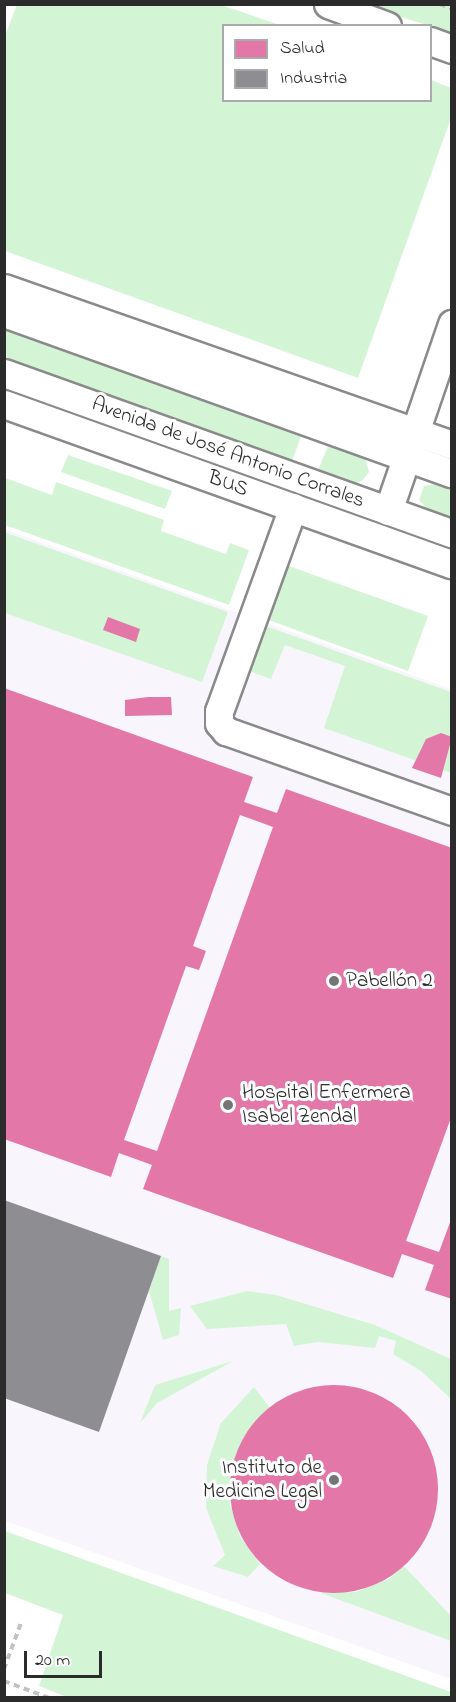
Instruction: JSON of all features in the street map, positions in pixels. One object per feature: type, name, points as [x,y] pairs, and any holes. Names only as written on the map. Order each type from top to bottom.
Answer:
[{"type":"street","points":[[328,4],[382,24]]},
{"type":"street","points":[[432,42],[452,49]]},
{"type":"street","points":[[4,288],[410,444],[452,473]]},
{"type":"street","points":[[4,313],[410,444],[452,445]]},
{"type":"street","points":[[388,511],[452,324]]},
{"type":"street","name":"Avenida de José Antonio Corrales","points":[[4,373],[452,533]]},
{"type":"street","name":"BUS","points":[[4,404],[452,564]]},
{"type":"street","points":[[293,507],[219,711],[219,723],[226,732],[452,811]]},
{"type":"path","points":[[440,4],[452,9]]},
{"type":"path","points":[[4,1669],[22,1620]]},
{"type":"path","points":[[4,1681],[49,1698]]},
{"type":"shaded area","name":"Hospital Enfermera Isabel Zendal","points":[[4,529],[451,689],[451,1679],[5,1521]]},
{"type":"green space","points":[[17,4],[221,5],[277,24],[222,24],[222,102],[432,102],[432,80],[451,88],[451,118],[358,378],[5,251],[4,39]]},
{"type":"green space","points":[[363,5],[451,5],[451,36],[432,27],[432,24],[424,24]]},
{"type":"green space","points":[[5,328],[302,434],[292,461],[5,358]]},
{"type":"green space","points":[[329,444],[365,457],[369,472],[363,480],[356,484],[318,470]]},
{"type":"green space","points":[[68,455],[172,491],[165,509],[61,472]]},
{"type":"green space","points":[[5,478],[52,495],[56,482],[164,520],[161,531],[226,554],[230,543],[249,550],[229,605],[5,525]]},
{"type":"green space","points":[[435,484],[451,490],[451,518],[427,509],[419,500],[424,486]]},
{"type":"green space","points":[[4,532],[228,612],[202,682],[5,613]]},
{"type":"green space","points":[[286,565],[428,616],[408,671],[266,619]]},
{"type":"green space","points":[[263,625],[451,692],[451,773],[324,728],[345,666],[285,645],[271,679],[246,670]]},
{"type":"green space","points":[[161,1256],[169,1259],[169,1311],[181,1308],[179,1335],[163,1340],[149,1291]]},
{"type":"green space","points":[[247,1291],[276,1295],[375,1325],[451,1359],[451,1399],[421,1371],[393,1354],[396,1341],[379,1336],[375,1348],[318,1342],[294,1346],[286,1324],[207,1329],[190,1306]]},
{"type":"green space","points":[[233,1361],[157,1403],[140,1423],[155,1385]]},
{"type":"green space","points":[[254,1387],[270,1408],[243,1438],[231,1470],[230,1504],[240,1536],[260,1564],[248,1577],[213,1566],[225,1555],[206,1508],[207,1465],[221,1423]]},
{"type":"green space","points":[[5,1531],[451,1692],[451,1697],[67,1697],[39,1686],[63,1615],[5,1593]]},
{"type":"green space","points":[[404,1566],[451,1616],[451,1641],[321,1593],[356,1592],[389,1579]]},
{"type":"building: Salud","points":[[108,617],[140,629],[136,642],[103,630]]},
{"type":"building: Salud","points":[[4,688],[253,777],[244,802],[277,813],[286,789],[452,848],[452,1115],[406,1241],[439,1252],[452,1217],[452,1299],[425,1290],[434,1265],[402,1254],[393,1278],[143,1189],[152,1165],[119,1153],[111,1177],[4,1139]],"holes":[[[240,815],[273,827],[157,1151],[124,1140],[186,966],[199,970],[206,951],[193,946]]]},
{"type":"building: Salud","points":[[171,697],[172,715],[125,716],[125,700]]},
{"type":"building: Salud","points":[[441,733],[452,737],[441,778],[412,768],[426,739]]},
{"type":"building: Salud","name":"Instituto de Medicina Legal","points":[[334,1385],[364,1389],[374,1393],[408,1415],[430,1449],[436,1469],[438,1489],[434,1519],[430,1529],[408,1563],[374,1585],[354,1591],[334,1593],[304,1589],[294,1585],[260,1563],[238,1529],[232,1509],[230,1489],[234,1459],[238,1449],[260,1415],[294,1393],[314,1387]]},
{"type":"building: Industria","points":[[4,1200],[161,1256],[99,1432],[4,1398]]},
{"type":"place","name":"Pabellón 2","points":[[334,981]]},
{"type":"place","name":"Hospital Enfermera Isabel Zendal","points":[[228,1105]]},
{"type":"place","name":"Instituto de Medicina Legal","points":[[334,1480]]}]
